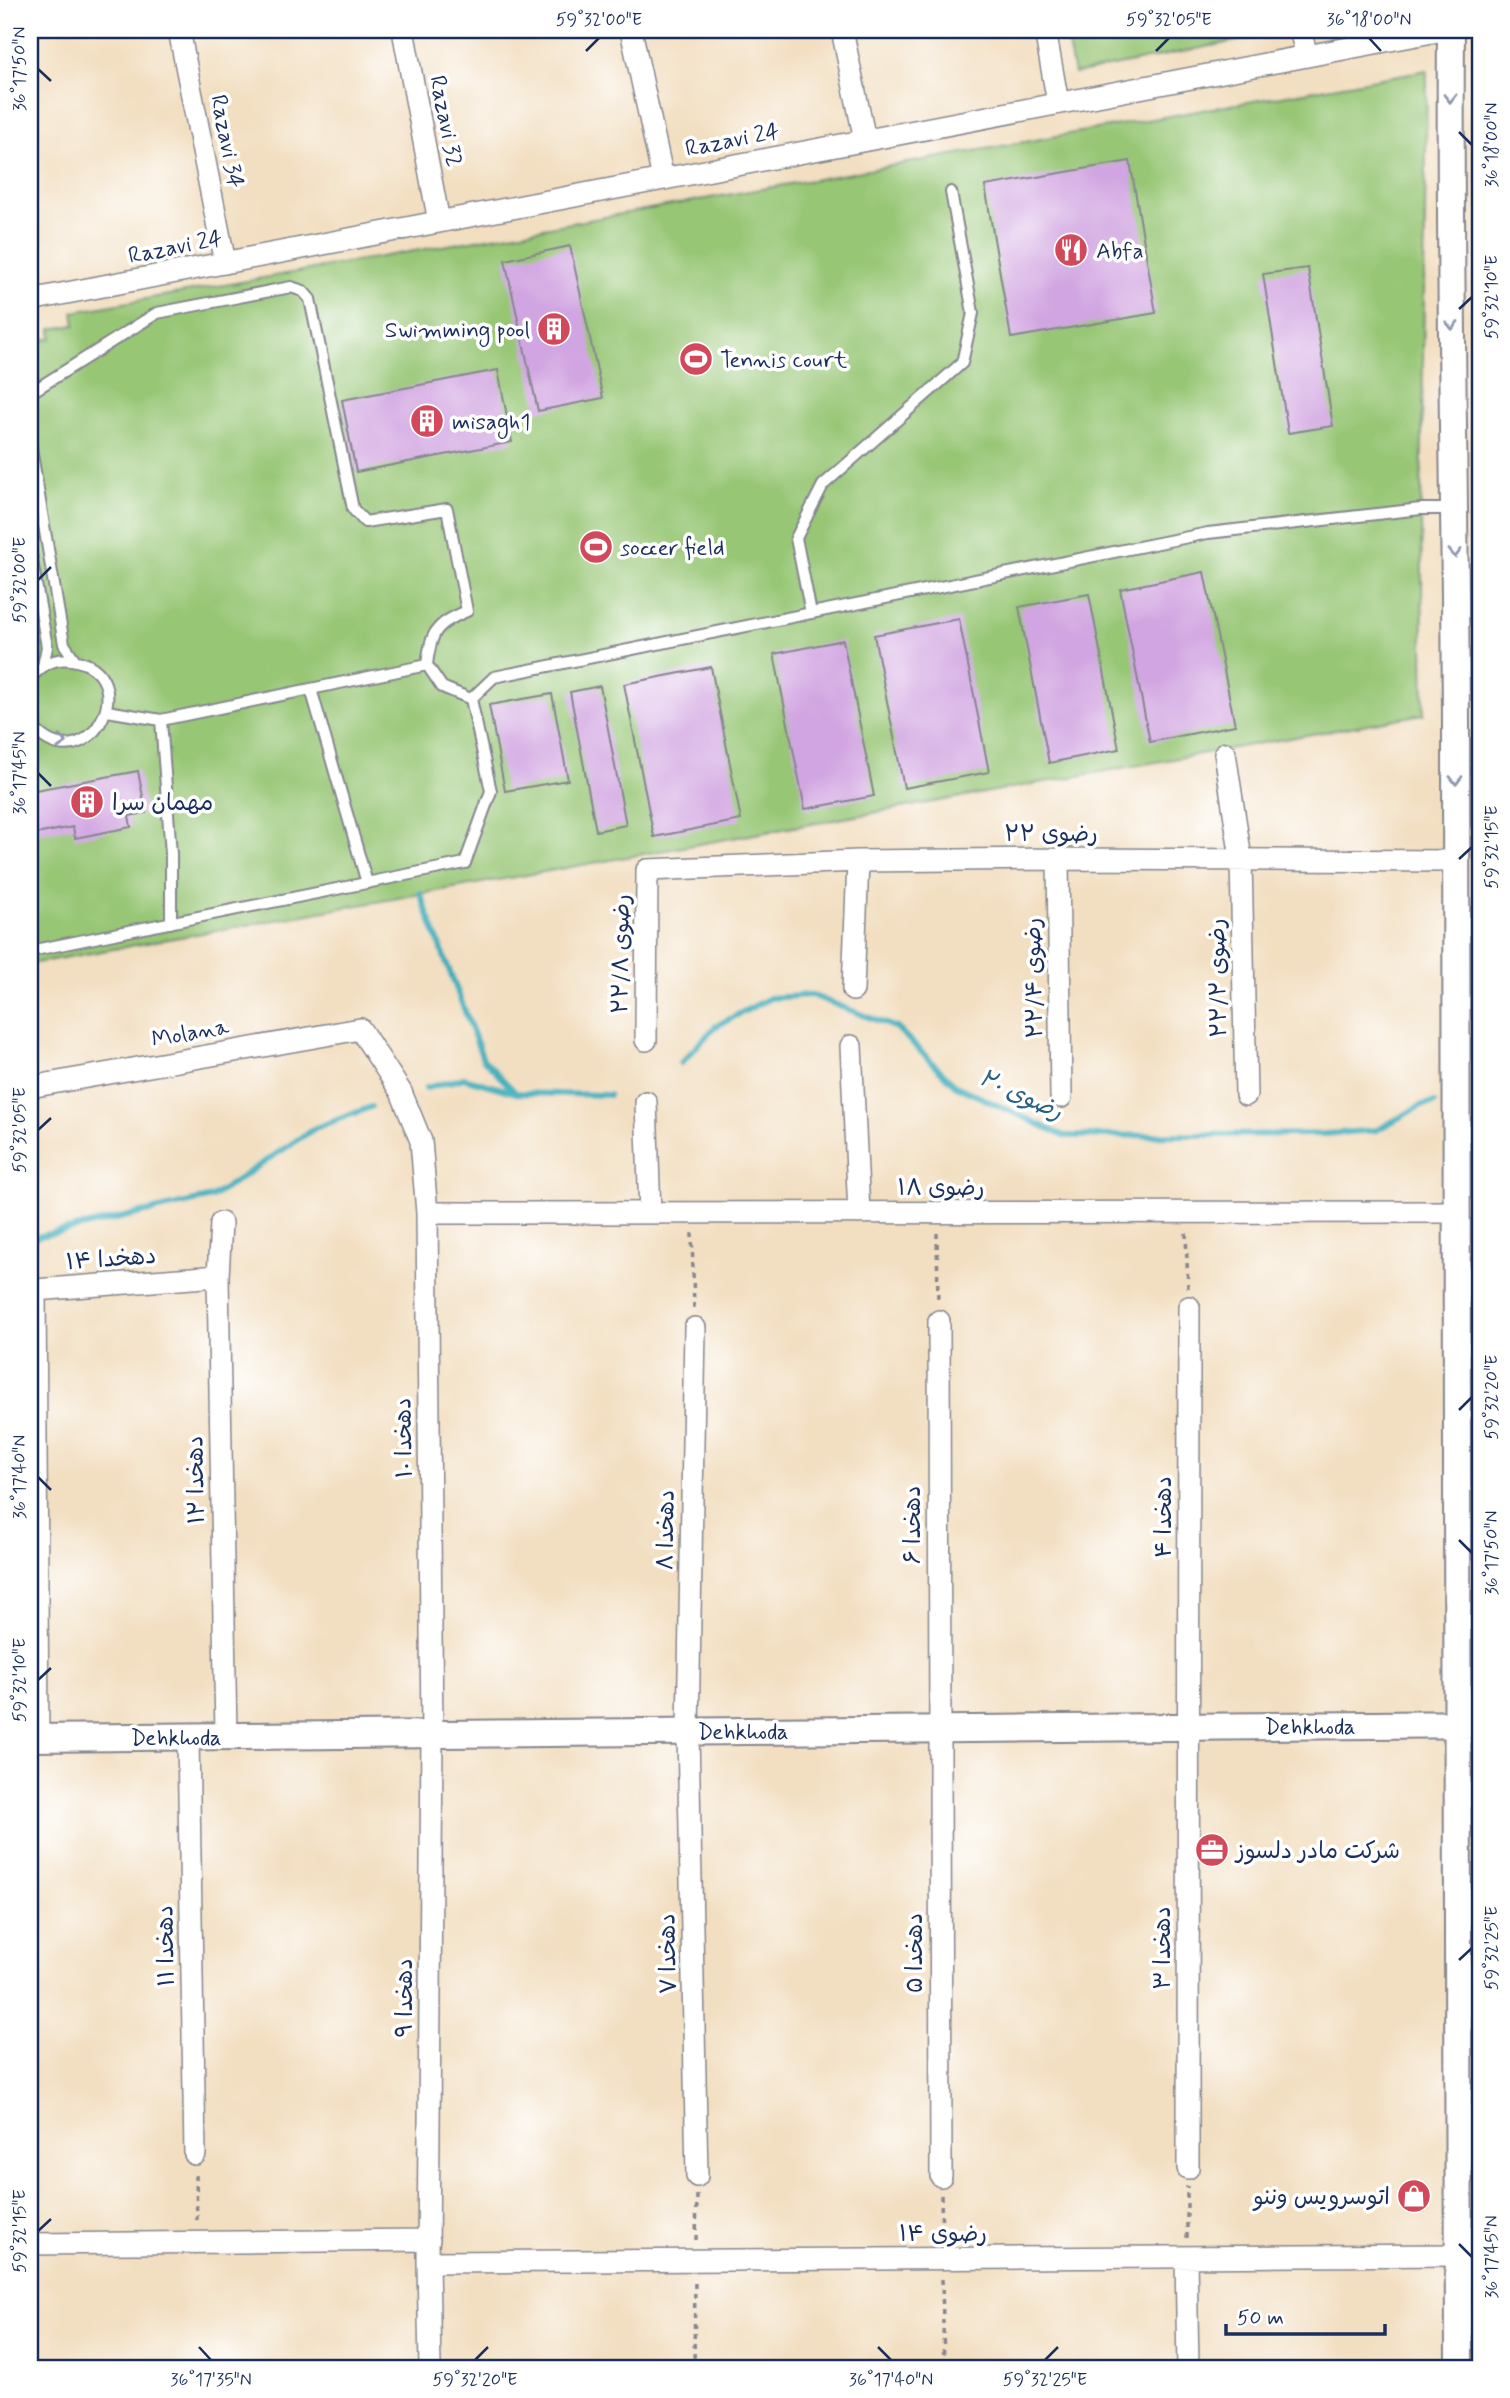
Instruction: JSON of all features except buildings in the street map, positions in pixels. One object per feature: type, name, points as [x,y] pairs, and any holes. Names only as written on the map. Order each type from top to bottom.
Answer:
[{"type":"street","name":"Razavi 34","points":[[179,30],[225,263]]},
{"type":"street","name":"Razavi 32","points":[[403,30],[439,222]]},
{"type":"street","points":[[631,30],[663,179]]},
{"type":"street","points":[[842,30],[865,140]]},
{"type":"street","points":[[1045,30],[1058,103]]},
{"type":"street","points":[[1300,30],[1307,56]]},
{"type":"street","name":"Razavi 24","points":[[30,300],[1443,30]]},
{"type":"street","points":[[1451,30],[1450,173],[1468,508],[1456,861],[1456,1212],[1468,1725],[1459,2368]]},
{"type":"street","name":"رضوی ۲۲/۲","points":[[1225,753],[1241,859],[1246,1095]]},
{"type":"street","name":"رضوی ۲۲/۴","points":[[1058,859],[1061,1097]]},
{"type":"street","points":[[853,990],[858,861]]},
{"type":"street","name":"رضوی ۲۲","points":[[647,870],[858,861],[1456,861]]},
{"type":"street","name":"رضوی ۲۲/۸","points":[[646,1040],[647,870]]},
{"type":"street","name":"Molana","points":[[30,1087],[360,1029]]},
{"type":"street","name":"دهخدا ۱۰","points":[[360,1029],[401,1092],[421,1141],[427,1213],[432,1734]]},
{"type":"street","points":[[851,1046],[859,1213]]},
{"type":"street","points":[[646,1102],[650,1213]]},
{"type":"street","name":"رضوی ۱۸","points":[[427,1213],[1456,1212]]},
{"type":"street","name":"دهخدا ۱۲","points":[[221,1223],[218,1276],[226,1736]]},
{"type":"street","name":"دهخدا ۱۴","points":[[34,1738],[35,1290],[218,1276]]},
{"type":"street","name":"دهخدا ۴","points":[[1189,1307],[1189,1727]]},
{"type":"street","name":"دهخدا ۶","points":[[939,1321],[939,1730]]},
{"type":"street","name":"دهخدا ۸","points":[[688,1732],[695,1328]]},
{"type":"street","name":"Dehkhoda","points":[[34,1738],[1468,1725]]},
{"type":"street","name":"دهخدا ۳","points":[[1188,2168],[1189,1727]]},
{"type":"street","name":"دهخدا ۵","points":[[939,1730],[941,2176]]},
{"type":"street","name":"دهخدا ۷","points":[[688,1732],[697,2176]]},
{"type":"street","name":"دهخدا ۹","points":[[430,2368],[432,1734]]},
{"type":"street","name":"دهخدا ۱۱","points":[[188,1737],[195,2154]]},
{"type":"street","points":[[30,2244],[429,2240]]},
{"type":"street","name":"رضوی ۱۴","points":[[429,2262],[1459,2256]]},
{"type":"street","points":[[1186,2257],[1188,2368]]},
{"type":"lane","points":[[811,613],[796,538],[823,485],[962,363],[973,313],[951,192]]},
{"type":"lane","points":[[30,393],[157,313],[291,287],[303,291],[310,299],[353,509],[365,522],[447,509],[467,611],[444,621],[430,641],[427,665],[442,687],[471,699]]},
{"type":"lane","points":[[30,442],[64,644],[75,660]]},
{"type":"lane","points":[[471,699],[494,677],[1208,533],[1421,509],[1468,508]]},
{"type":"lane","points":[[30,549],[33,589],[47,647],[43,666]]},
{"type":"lane","points":[[33,589],[54,585]]},
{"type":"lane","points":[[30,679],[43,666],[53,661],[75,660],[85,664],[101,679],[106,689],[107,711],[97,730],[88,737],[67,744],[46,739],[30,724]]},
{"type":"lane","points":[[107,711],[161,720],[427,665]]},
{"type":"lane","points":[[311,689],[367,883]]},
{"type":"lane","points":[[30,951],[465,863],[491,791],[471,699]]},
{"type":"lane","points":[[161,720],[171,854],[171,923]]},
{"type":"path","points":[[692,1213],[695,1328]]},
{"type":"path","points":[[936,1213],[939,1321]]},
{"type":"path","points":[[1185,1213],[1189,1307]]},
{"type":"path","points":[[195,2154],[197,2243]]},
{"type":"path","points":[[1186,2257],[1188,2168]]},
{"type":"green space","points":[[1065,30],[1289,30],[1074,74]]},
{"type":"green space","points":[[1427,70],[1421,509],[1424,714],[30,964],[30,363],[35,361],[32,342],[52,338],[51,329],[75,325],[73,312]]},
{"type":"waterway","points":[[420,893],[483,1059],[516,1093]]},
{"type":"waterway","name":"رضوی ۲۰","points":[[681,1063],[716,1026],[770,998],[811,995],[897,1028],[956,1086],[1064,1136],[1324,1134],[1377,1130],[1422,1105],[1434,1103]]},
{"type":"waterway","points":[[426,1088],[464,1078],[516,1093],[609,1095]]},
{"type":"waterway","points":[[30,1241],[36,1237],[212,1197],[315,1128],[371,1107]]},
{"type":"place","name":"Abfa","points":[[1071,250]]},
{"type":"place","name":"Swimming pool","points":[[554,329]]},
{"type":"place","name":"Tennis court","points":[[696,359]]},
{"type":"place","name":"misagh1","points":[[427,421]]},
{"type":"place","name":"soccer field","points":[[596,547]]},
{"type":"place","name":"مهمان سرا","points":[[87,802]]},
{"type":"place","name":"شرکت مادر دلسوز","points":[[1212,1850]]},
{"type":"place","name":"اتوسرویس وننو","points":[[1414,2196]]}]
